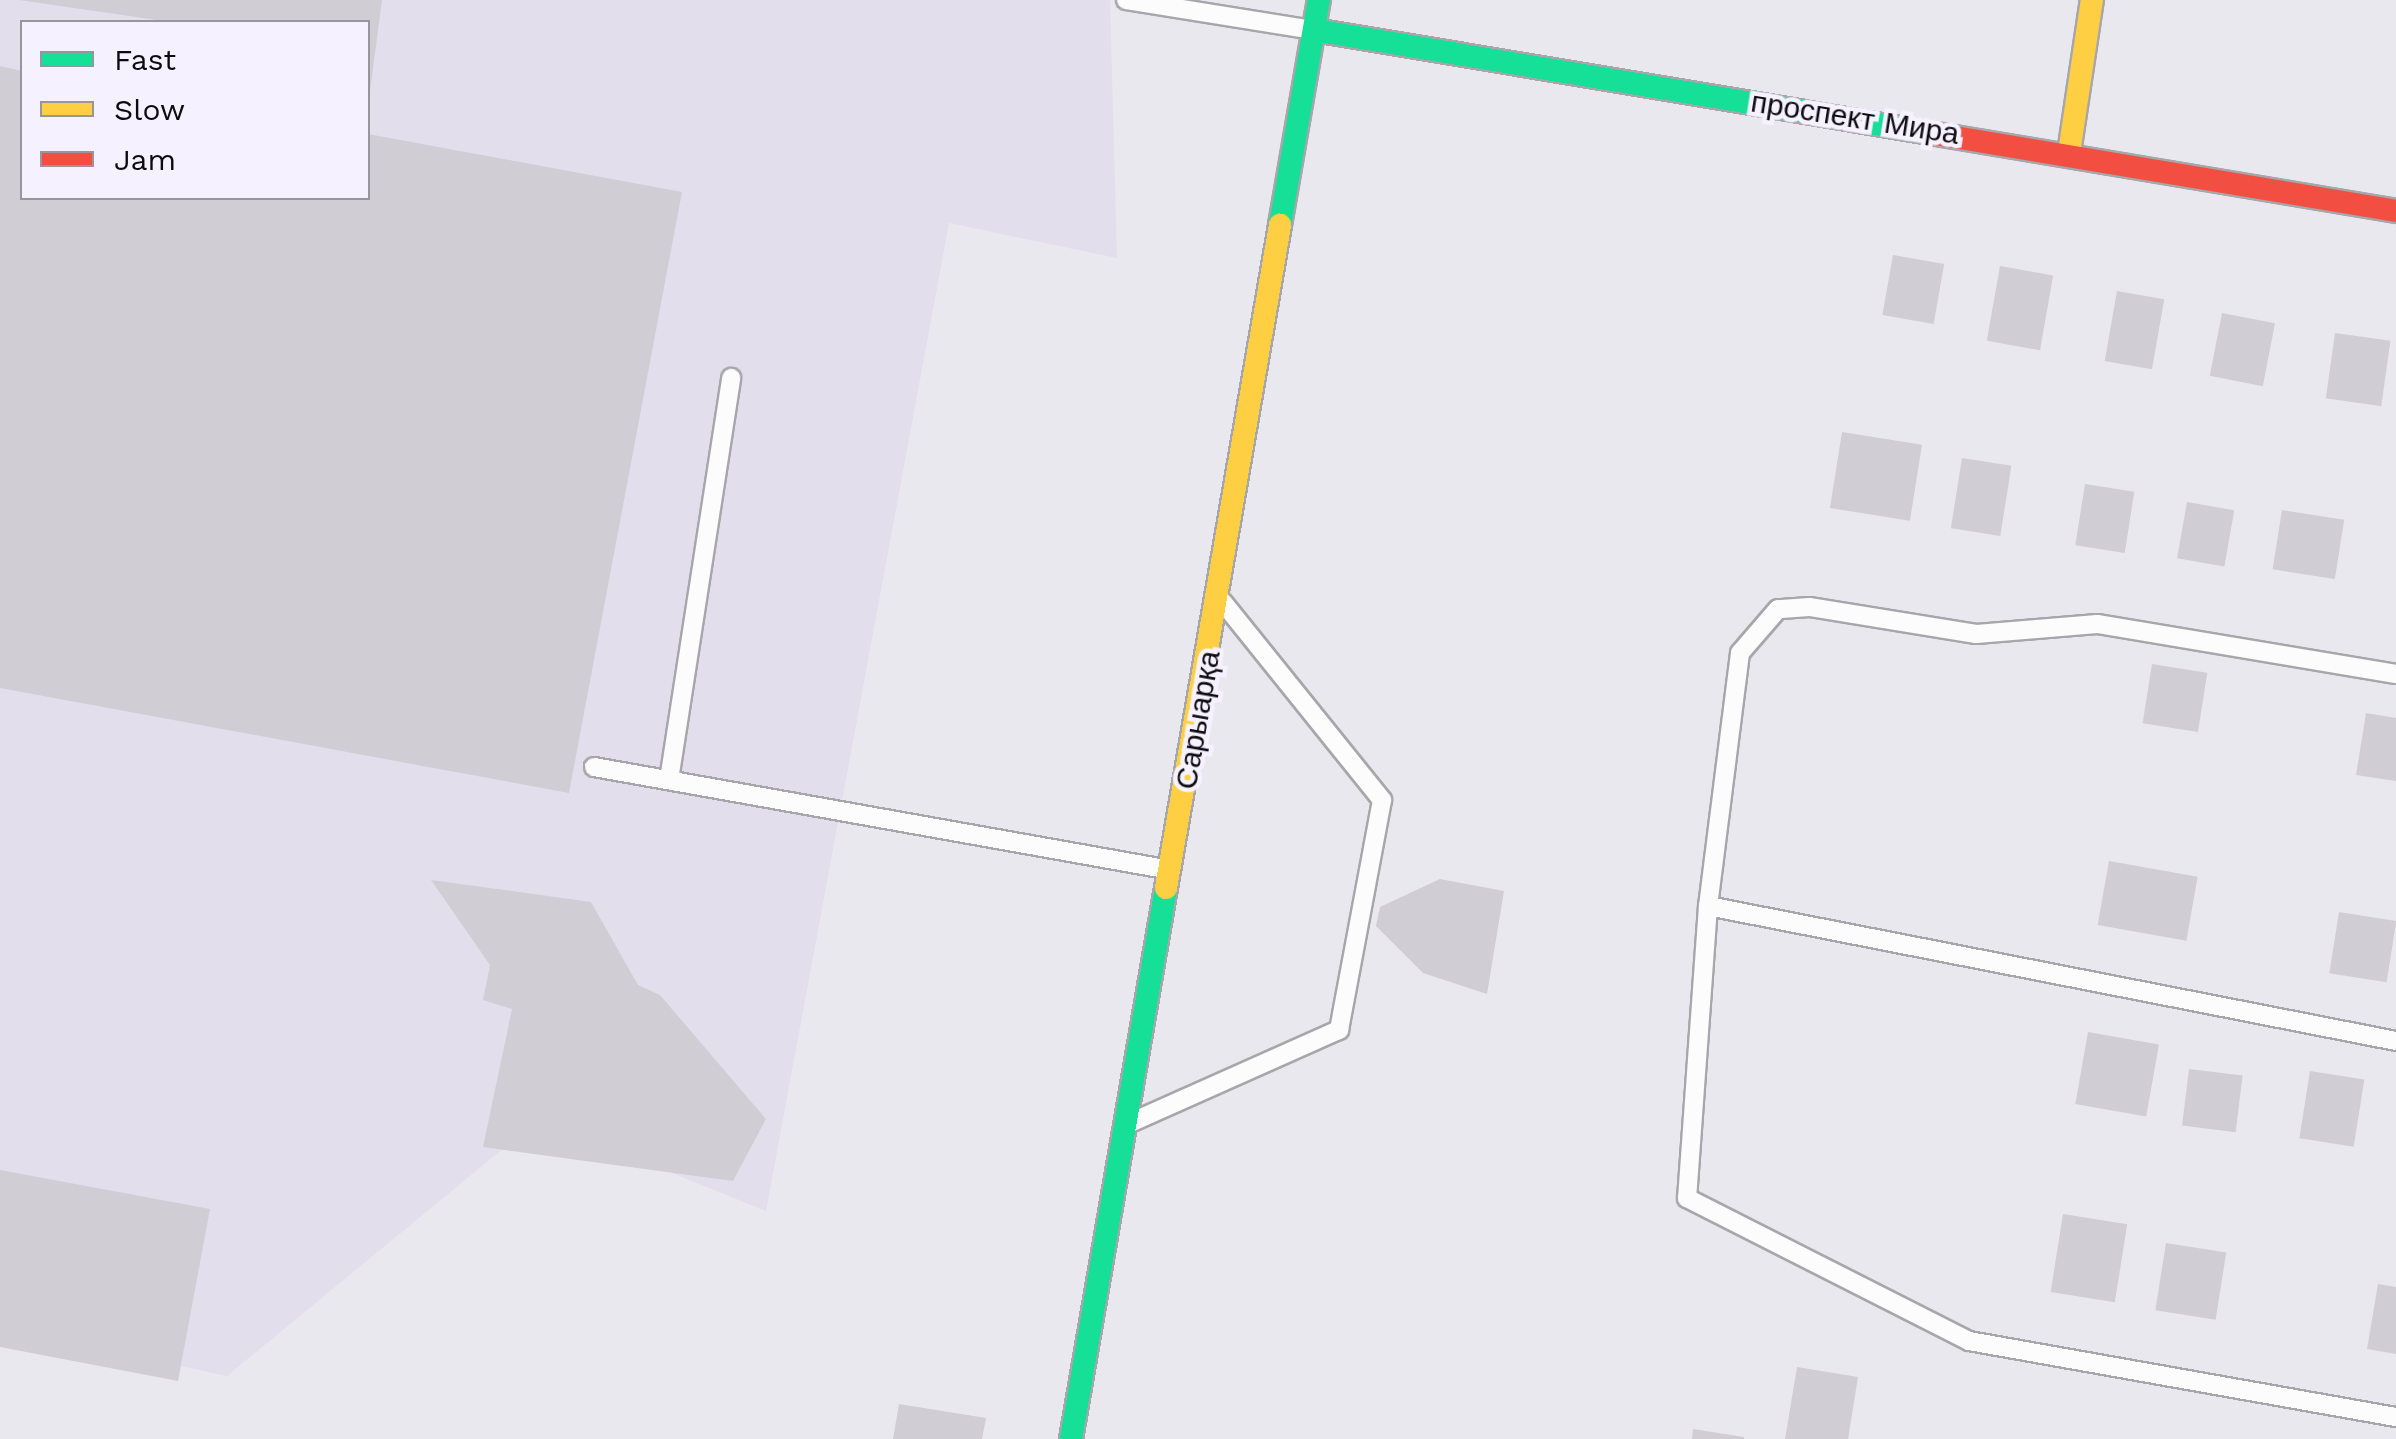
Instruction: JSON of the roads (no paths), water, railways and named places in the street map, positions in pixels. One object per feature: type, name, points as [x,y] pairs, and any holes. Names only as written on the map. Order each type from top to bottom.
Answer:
[{"type":"main road","name":"Сарыарқа","points":[[1071,1439],[1220,598],[1319,0]]},
{"type":"main road","points":[[2068,153],[2092,0]]},
{"type":"main road","name":"проспект Мира","points":[[1314,30],[2068,153],[2396,211]]},
{"type":"lane","points":[[1126,0],[1314,30]]},
{"type":"lane","points":[[669,780],[731,378]]},
{"type":"lane","points":[[1125,1126],[1339,1030],[1382,800],[1220,598]]},
{"type":"lane","points":[[2396,674],[2097,624],[1976,634],[1809,607],[1778,609],[1740,654],[1708,906],[1687,1198],[1969,1341],[2396,1418]]},
{"type":"lane","points":[[594,766],[1171,870]]},
{"type":"lane","points":[[1708,906],[2396,1041]]}]
